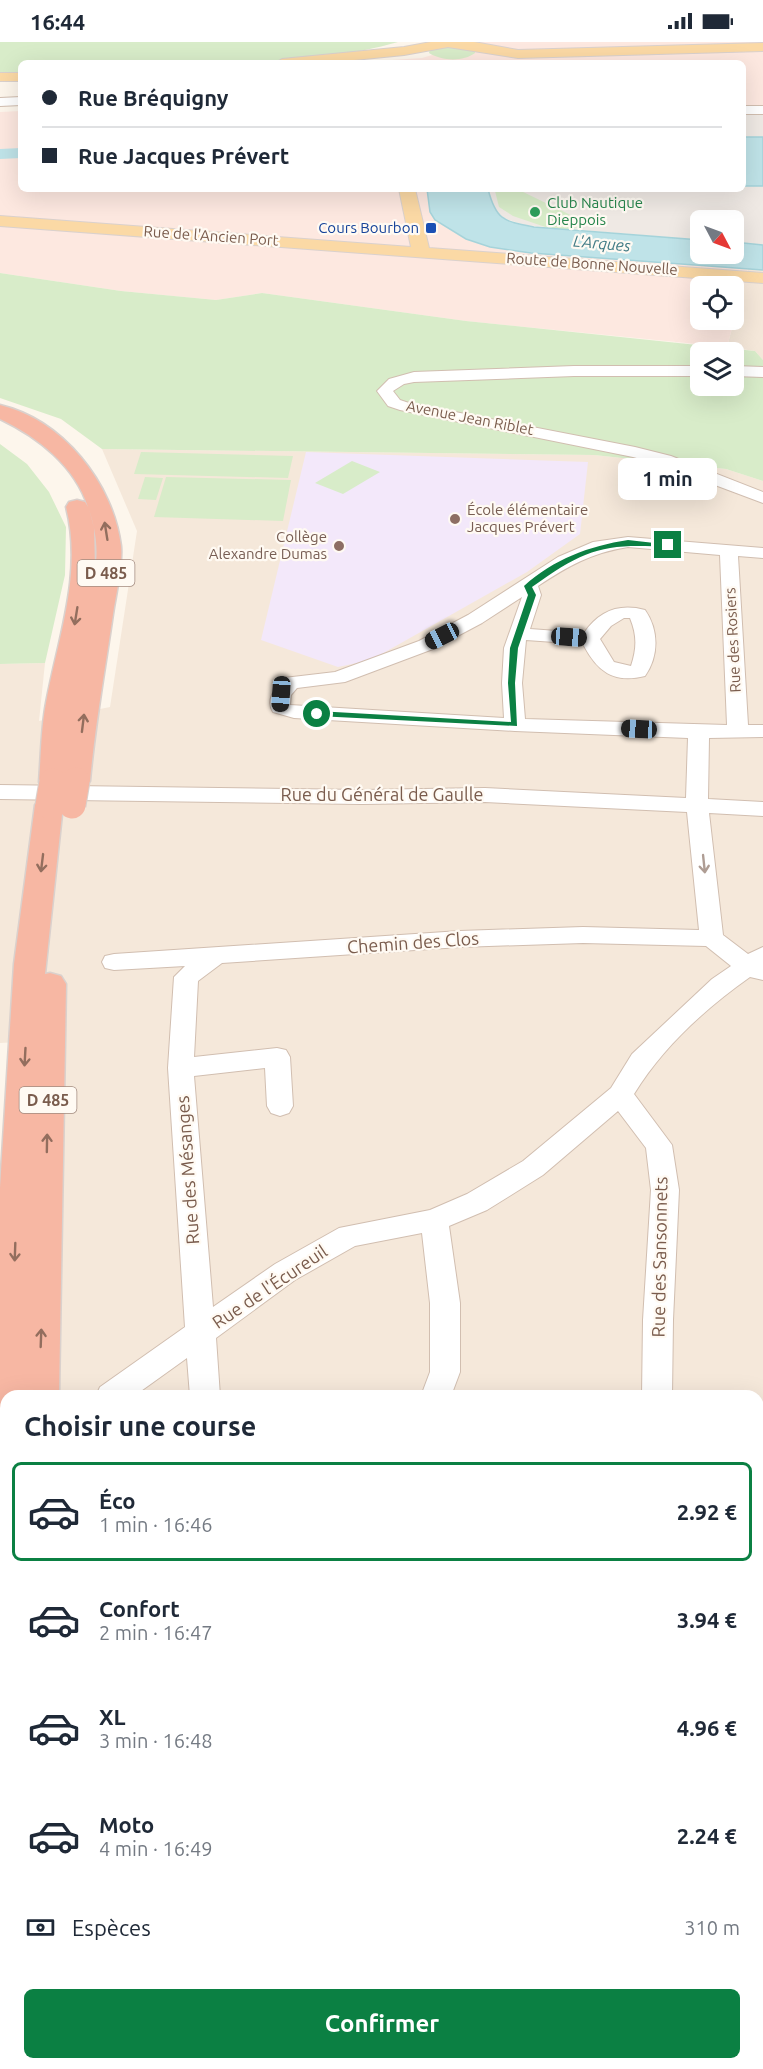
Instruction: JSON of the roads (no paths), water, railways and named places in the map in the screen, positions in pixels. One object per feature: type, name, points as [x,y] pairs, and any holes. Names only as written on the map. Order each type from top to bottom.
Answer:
[{"type":"highway","name":"D 485","points":[[0,411],[18,418],[50,439],[76,463],[93,488],[104,517],[109,548],[101,621],[62,793],[30,964],[17,1201],[10,1390]]},
{"type":"highway","name":"D 485","points":[[0,425],[31,445],[56,467],[71,492],[82,520],[86,549],[60,697],[62,793],[51,961],[39,1390]]},
{"type":"main road","points":[[337,60],[404,55],[428,51],[448,42],[472,50],[627,56],[763,49]]},
{"type":"main road","points":[[329,60],[384,50],[428,51]]},
{"type":"main road","points":[[0,77],[18,76]]},
{"type":"main road","points":[[408,192],[421,251]]},
{"type":"main road","name":"Rue de l'Ancien Port","points":[[0,221],[421,251]]},
{"type":"main road","name":"Route de Bonne Nouvelle","points":[[421,251],[763,278]]},
{"type":"street","points":[[0,102],[18,101]]},
{"type":"street","points":[[746,110],[763,110]]},
{"type":"street","name":"Avenue Jean Riblet","points":[[690,371],[573,371],[414,377],[391,384],[385,391],[394,403],[406,407],[635,452],[665,460],[763,498]]},
{"type":"street","points":[[744,371],[763,372]]},
{"type":"street","points":[[763,553],[628,542],[599,546],[564,561],[475,619],[426,645],[338,678],[291,682],[281,694],[280,708],[294,712],[515,725],[699,732],[763,731]]},
{"type":"street","name":"Rue des Rosiers","points":[[729,550],[738,731]]},
{"type":"street","points":[[515,725],[512,683],[514,648],[532,595],[528,586]]},
{"type":"street","points":[[635,603],[646,632],[648,646],[638,672],[611,670],[604,665],[590,639],[594,631],[610,617],[625,611],[635,603]]},
{"type":"street","points":[[518,634],[590,639]]},
{"type":"street","points":[[699,732],[697,806],[712,938],[758,964]]},
{"type":"street","name":"Rue du Général de Gaulle","points":[[0,792],[362,797],[485,795],[763,809]]},
{"type":"street","name":"Chemin des Clos","points":[[114,963],[460,939],[583,935],[712,938]]},
{"type":"street","name":"Rue des Mésanges","points":[[205,1390],[181,1068],[186,977],[214,957]]},
{"type":"street","name":"Rue de l'Écureuil","points":[[120,1390],[285,1272],[349,1236],[434,1220],[477,1202],[532,1168],[620,1095],[641,1061],[721,985],[758,964]]},
{"type":"street","points":[[181,1068],[277,1057],[280,1106]]},
{"type":"street","name":"Rue des Sansonnets","points":[[620,1095],[659,1145],[665,1190],[658,1320],[657,1390]]},
{"type":"street","points":[[434,1220],[445,1314],[445,1372],[438,1390]]},
{"type":"water","points":[[746,137],[763,137],[763,186],[746,186]]},
{"type":"water","points":[[427,192],[489,192],[498,213],[508,221],[515,223],[534,227],[690,239],[690,264],[744,264],[744,243],[763,245],[763,270],[531,253],[490,247],[466,239],[435,220],[430,212]]},
{"type":"waterway","name":"L'Arques","points":[[0,154],[18,153]]},
{"type":"place","name":"Club Nautique Dieppois","points":[[535,212]]},
{"type":"place","name":"Cours Bourbon","points":[[431,228]]},
{"type":"place","name":"École élémentaire Jacques Prévert","points":[[455,519]]},
{"type":"place","name":"Collège Alexandre Dumas","points":[[339,546]]}]
